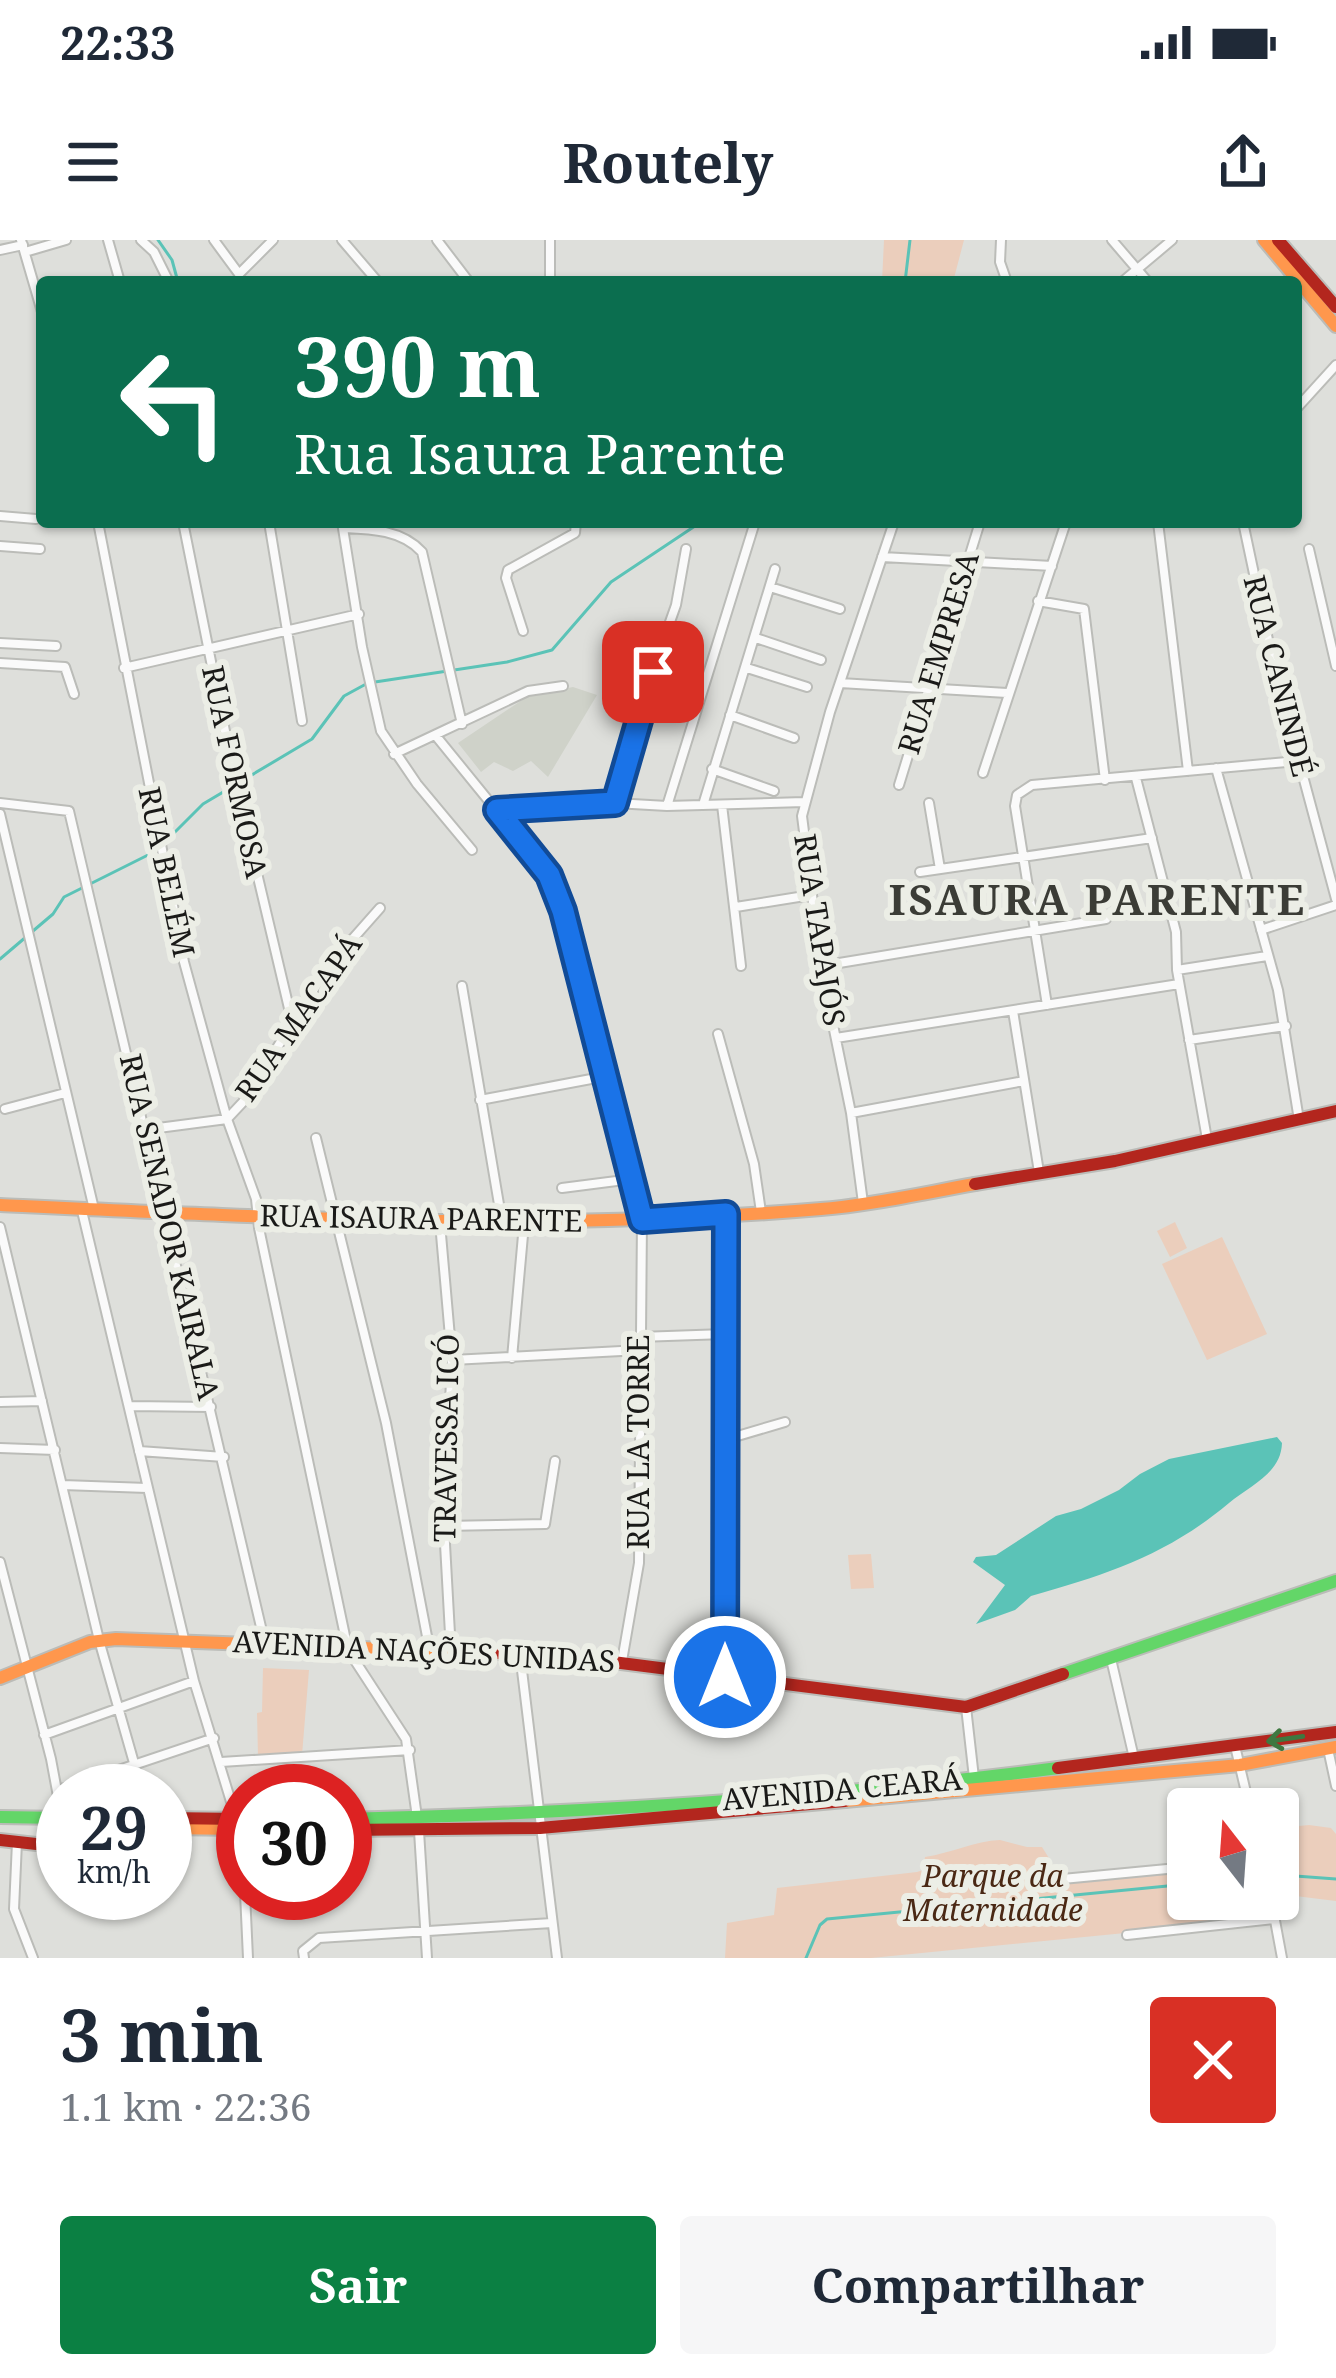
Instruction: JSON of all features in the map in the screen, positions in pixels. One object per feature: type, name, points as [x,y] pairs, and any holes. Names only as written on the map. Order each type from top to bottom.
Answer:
[{"type":"street","points":[[0,250],[66,240]]},
{"type":"street","points":[[108,240],[118,276]]},
{"type":"street","points":[[141,240],[168,276]]},
{"type":"street","points":[[214,240],[239,276]]},
{"type":"street","points":[[242,276],[273,240]]},
{"type":"street","points":[[342,240],[373,276]]},
{"type":"street","points":[[437,240],[465,276]]},
{"type":"street","points":[[550,240],[550,276]]},
{"type":"street","points":[[1001,240],[1005,276]]},
{"type":"street","points":[[1112,240],[1143,276]]},
{"type":"street","points":[[1130,276],[1172,240]]},
{"type":"street","points":[[1264,240],[1294,276]]},
{"type":"street","points":[[1278,240],[1336,307]]},
{"type":"street","points":[[23,246],[36,292]]},
{"type":"street","points":[[1302,285],[1336,326]]},
{"type":"street","points":[[1302,402],[1336,365]]},
{"type":"street","points":[[0,516],[36,518]]},
{"type":"street","name":"RUA BELÉM","points":[[99,528],[160,855],[202,1030],[254,1193],[348,1650]]},
{"type":"street","name":"RUA FORMOSA","points":[[184,528],[234,776],[292,1021]]},
{"type":"street","points":[[270,528],[302,722]]},
{"type":"street","points":[[344,528],[381,731],[394,754],[472,850]]},
{"type":"street","points":[[365,528],[419,548],[462,724]]},
{"type":"street","points":[[523,631],[506,578],[508,570],[575,533],[575,528]]},
{"type":"street","points":[[667,806],[753,528]]},
{"type":"street","name":"RUA TAPAJÓS","points":[[864,1205],[821,966],[803,829],[804,802],[892,528]]},
{"type":"street","name":"RUA EMPRESA","points":[[899,784],[978,528]]},
{"type":"street","points":[[983,773],[1064,528]]},
{"type":"street","points":[[1159,528],[1188,771]]},
{"type":"street","name":"RUA CANINDÉ","points":[[1244,528],[1246,553],[1336,902]]},
{"type":"street","points":[[0,546],[40,549]]},
{"type":"street","points":[[615,803],[642,701],[676,605],[686,549]]},
{"type":"street","points":[[1309,549],[1336,666]]},
{"type":"street","points":[[882,557],[964,565],[1052,566]]},
{"type":"street","points":[[703,805],[775,569]]},
{"type":"street","points":[[770,587],[840,609]]},
{"type":"street","points":[[1038,601],[1084,608],[1105,780]]},
{"type":"street","points":[[124,668],[358,614]]},
{"type":"street","points":[[756,638],[821,660]]},
{"type":"street","points":[[0,643],[56,646]]},
{"type":"street","points":[[0,663],[64,667],[74,694]]},
{"type":"street","points":[[747,668],[807,687]]},
{"type":"street","points":[[840,683],[1007,693]]},
{"type":"street","points":[[394,754],[529,692],[563,686]]},
{"type":"street","points":[[730,715],[794,738]]},
{"type":"street","name":"RUA LA TORRE","points":[[436,736],[538,860],[556,892],[574,941],[642,1220],[638,1574],[622,1661]]},
{"type":"street","points":[[1047,1005],[1017,795],[1032,785],[1298,761]]},
{"type":"street","points":[[1216,767],[1286,1026],[1299,1120]]},
{"type":"street","points":[[712,769],[774,791]]},
{"type":"street","points":[[1136,778],[1176,932],[1179,984],[1207,1139]]},
{"type":"street","points":[[497,810],[615,803],[804,802]]},
{"type":"street","name":"RUA SENADOR KAIRALA","points":[[0,803],[69,811],[265,1644]]},
{"type":"street","points":[[929,803],[940,869]]},
{"type":"street","points":[[722,805],[741,966]]},
{"type":"street","points":[[0,814],[65,1094],[147,1488],[194,1681],[221,1762],[410,1750]]},
{"type":"street","points":[[920,872],[1151,838]]},
{"type":"street","points":[[0,869],[12,866]]},
{"type":"street","points":[[736,908],[811,895]]},
{"type":"street","points":[[1261,930],[1336,902]]},
{"type":"street","name":"RUA MACAPÁ","points":[[143,1130],[227,1119],[243,1102],[327,968],[380,908]]},
{"type":"street","points":[[821,966],[1106,919]]},
{"type":"street","points":[[1177,970],[1267,956]]},
{"type":"street","points":[[836,1038],[1179,984]]},
{"type":"street","points":[[462,986],[502,1222]]},
{"type":"street","points":[[1013,1010],[1039,1172]]},
{"type":"street","points":[[1189,1040],[1286,1026]]},
{"type":"street","points":[[718,1034],[754,1163],[761,1212]]},
{"type":"street","points":[[480,1100],[607,1076]]},
{"type":"street","points":[[851,1113],[1024,1081]]},
{"type":"street","points":[[5,1109],[65,1094]]},
{"type":"street","name":"RUA ISAURA PARENTE","points":[[0,1205],[337,1221],[524,1224],[864,1205],[1115,1161],[1336,1111]]},
{"type":"street","points":[[316,1138],[386,1423],[430,1653]]},
{"type":"street","points":[[562,1188],[632,1179]]},
{"type":"street","points":[[725,1677],[726,1214]]},
{"type":"street","name":"TRAVESSA ICÓ","points":[[440,1223],[452,1360],[444,1526],[451,1654]]},
{"type":"street","points":[[512,1358],[524,1224]]},
{"type":"street","points":[[0,1227],[99,1640],[135,1764],[214,1738]]},
{"type":"street","points":[[639,1337],[724,1334]]},
{"type":"street","points":[[452,1360],[640,1350]]},
{"type":"street","points":[[0,1402],[42,1401]]},
{"type":"street","points":[[130,1406],[211,1407]]},
{"type":"street","points":[[724,1440],[785,1422]]},
{"type":"street","points":[[0,1448],[55,1450]]},
{"type":"street","points":[[139,1451],[224,1457]]},
{"type":"street","points":[[444,1526],[544,1524],[555,1460]]},
{"type":"street","points":[[63,1485],[147,1488]]},
{"type":"street","points":[[0,1562],[52,1764]]},
{"type":"street","name":"AVENIDA NAÇÕES UNIDAS","points":[[0,1678],[99,1640],[185,1641],[622,1661],[966,1707],[1336,1581]]},
{"type":"street","points":[[348,1650],[410,1750],[427,1958]]},
{"type":"street","points":[[520,1654],[557,1958]]},
{"type":"street","points":[[1111,1659],[1134,1759]]},
{"type":"street","points":[[44,1735],[194,1681]]},
{"type":"street","points":[[966,1707],[974,1779]]},
{"type":"street","name":"AVENIDA CEARÁ","points":[[539,1821],[974,1779],[1336,1732]]},
{"type":"street","points":[[1234,1746],[1245,1788]]},
{"type":"street","points":[[1332,1748],[1336,1786]]},
{"type":"street","name":"AVENIDA CEARÁ","points":[[372,1828],[539,1821],[1095,1780],[1240,1765],[1332,1748]]},
{"type":"street","points":[[1147,1775],[1169,1765],[1174,1756]]},
{"type":"street","points":[[1095,1780],[1115,1762]]},
{"type":"street","points":[[0,1817],[36,1817]]},
{"type":"street","points":[[33,1958],[14,1909],[17,1842],[36,1817]]},
{"type":"street","name":"AVENIDA CEARÁ","points":[[372,1821],[418,1824]]},
{"type":"street","points":[[0,1840],[36,1844]]},
{"type":"street","points":[[1052,1880],[1167,1869]]},
{"type":"street","points":[[246,1920],[248,1958]]},
{"type":"street","points":[[1127,1935],[1265,1920]]},
{"type":"street","points":[[1274,1920],[1282,1958]]},
{"type":"street","points":[[304,1958],[309,1943],[319,1938],[552,1923]]},
{"type":"shaded area","points":[[573,687],[597,695],[548,777],[531,761],[513,771],[494,762],[481,772],[458,743],[528,696]]},
{"type":"green space","points":[[884,240],[964,240],[955,276],[882,276]]},
{"type":"green space","points":[[1175,1222],[1187,1248],[1170,1257],[1157,1231]]},
{"type":"green space","points":[[1222,1237],[1267,1334],[1207,1360],[1162,1264]]},
{"type":"green space","points":[[871,1554],[874,1588],[851,1589],[848,1555]]},
{"type":"green space","points":[[263,1668],[309,1670],[302,1755],[258,1757]]},
{"type":"green space","points":[[1299,1826],[1331,1828],[1336,1834],[1336,1901],[1299,1896]]},
{"type":"green space","name":"Parque da Maternidade","points":[[1000,1840],[1042,1847],[1052,1863],[1053,1884],[1167,1874],[1167,1920],[1257,1920],[871,1958],[725,1958],[727,1923],[774,1915],[777,1888],[917,1872],[923,1870],[925,1857]]},
{"type":"water","points":[[1277,1437],[1282,1443],[1280,1454],[1270,1471],[1183,1536],[1111,1571],[1031,1596],[1015,1610],[976,1624],[1005,1585],[973,1562],[976,1557],[996,1555],[1056,1516],[1119,1490],[1169,1459]]},
{"type":"waterway","points":[[158,240],[176,276]]},
{"type":"waterway","points":[[906,276],[910,240]]},
{"type":"waterway","points":[[375,682],[507,662],[552,650],[611,582],[692,528]]},
{"type":"waterway","points":[[164,843],[203,804],[312,739],[344,696],[366,684]]},
{"type":"waterway","points":[[0,959],[53,914],[64,897],[158,850]]},
{"type":"waterway","points":[[1299,1876],[1336,1879]]},
{"type":"waterway","points":[[806,1958],[827,1919],[1167,1886]]},
{"type":"traffic: fast","points":[[1063,1674],[1336,1581]]},
{"type":"traffic: fast","points":[[372,1818],[702,1803],[1058,1768]]},
{"type":"traffic: fast","points":[[0,1817],[36,1818]]},
{"type":"traffic: slow","points":[[1264,240],[1294,276]]},
{"type":"traffic: slow","points":[[1302,285],[1336,326]]},
{"type":"traffic: slow","points":[[0,1205],[308,1218],[616,1220],[840,1207],[975,1184]]},
{"type":"traffic: slow","points":[[0,1678],[90,1642],[116,1639],[495,1653]]},
{"type":"traffic: slow","points":[[845,1801],[1240,1765],[1336,1747]]},
{"type":"traffic: slow","points":[[192,1828],[216,1829]]},
{"type":"traffic: jam","points":[[1278,240],[1336,307]]},
{"type":"traffic: jam","points":[[975,1184],[1115,1161],[1336,1111]]},
{"type":"traffic: jam","points":[[495,1653],[558,1655],[966,1707],[1063,1674]]},
{"type":"traffic: jam","points":[[1058,1768],[1336,1732]]},
{"type":"traffic: jam","points":[[372,1830],[540,1828],[845,1801]]},
{"type":"traffic: jam","points":[[192,1818],[216,1819]]},
{"type":"traffic: jam","points":[[0,1840],[36,1844]]},
{"type":"district","name":"ISAURA PARENTE","points":[[1098,900]]},
{"type":"route","points":[[653,672],[615,803],[497,810],[549,875],[574,941],[642,1220],[726,1214],[725,1677]]}]
